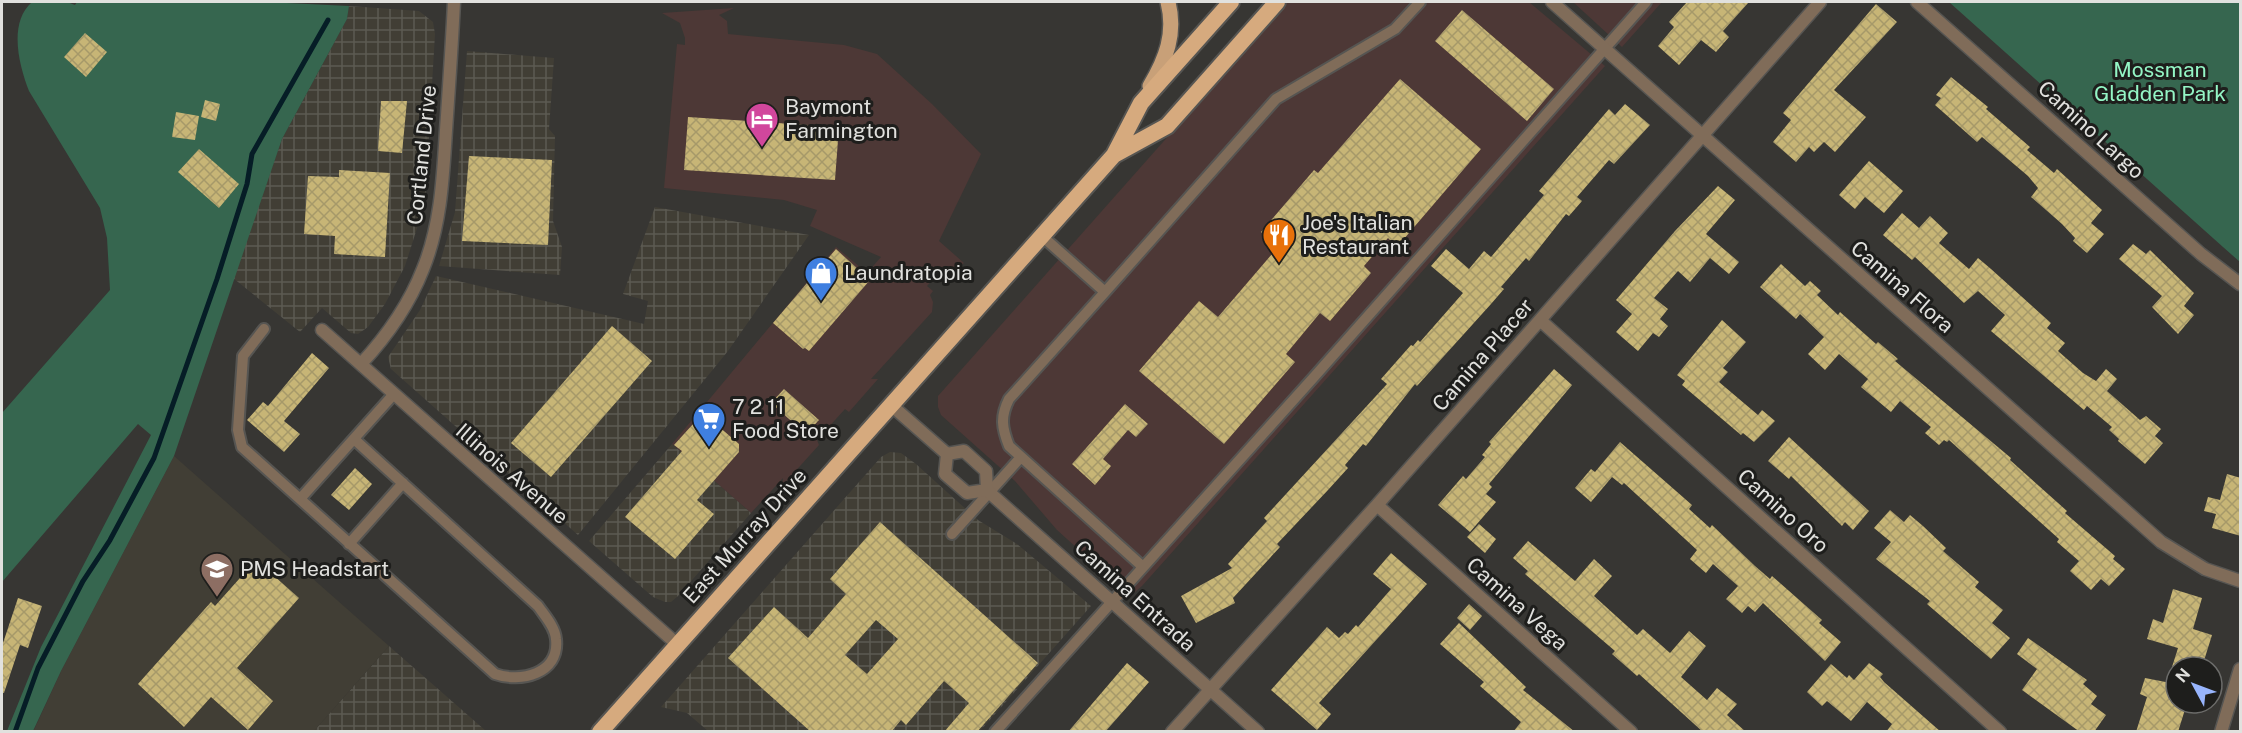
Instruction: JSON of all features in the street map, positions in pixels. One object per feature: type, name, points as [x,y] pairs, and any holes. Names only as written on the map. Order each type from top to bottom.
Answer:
[{"type":"highway","points":[[1114,155],[1141,103],[1231,2]]},
{"type":"highway","points":[[1114,155],[1167,126],[1277,2]]},
{"type":"highway","name":"East Murray Drive","points":[[600,732],[1114,155]]},
{"type":"main road","points":[[1141,103],[1164,61],[1170,42],[1172,21],[1168,2]]},
{"type":"street","name":"Cortland Drive","points":[[361,364],[378,345],[408,301],[424,268],[436,230],[443,183],[454,2]]},
{"type":"street","name":"Camina Flora","points":[[1552,2],[2162,542],[2205,569],[2241,581]]},
{"type":"street","name":"Camina Placer","points":[[1172,732],[1377,505],[1820,2]]},
{"type":"street","name":"Camino Largo","points":[[1917,2],[2201,254],[2241,284]]},
{"type":"street","name":"Camino Oro","points":[[1540,320],[2000,732]]},
{"type":"street","name":"Illinois Avenue","points":[[322,330],[678,645]]},
{"type":"street","name":"Camina Entrada","points":[[891,405],[947,453],[964,451],[986,471],[988,491],[1258,732]]},
{"type":"street","points":[[947,453],[945,474],[967,493],[988,491]]},
{"type":"street","name":"Camina Vega","points":[[1377,505],[1631,732]]},
{"type":"street","points":[[2221,732],[2241,669]]},
{"type":"lane","points":[[1142,566],[1009,446],[1002,429],[1002,413],[1009,399],[1276,99],[1395,29],[1420,2]]},
{"type":"lane","points":[[995,732],[1314,377],[1646,2]]},
{"type":"lane","points":[[1042,236],[1105,292]]},
{"type":"lane","points":[[264,329],[243,356],[238,430],[242,447],[495,674],[509,679],[528,678],[542,671],[554,657],[556,640],[550,623],[538,606],[354,439]]},
{"type":"lane","points":[[300,499],[393,395]]},
{"type":"lane","points":[[952,534],[988,491],[1022,457]]},
{"type":"lane","points":[[349,543],[403,483]]},
{"type":"shaded area","points":[[1287,2],[1529,2],[1605,66],[1142,586],[1130,596],[1057,530],[1015,481],[941,415],[938,396]]},
{"type":"shaded area","points":[[1573,2],[1662,2],[1622,47]]},
{"type":"shaded area","points":[[349,6],[419,11],[433,22],[435,34],[425,203],[405,266],[385,304],[368,327],[358,334],[351,333],[322,308],[300,332],[233,278],[282,139],[347,19]]},
{"type":"shaded area","points":[[734,8],[719,15],[727,21],[728,34],[844,45],[877,54],[932,104],[981,154],[939,241],[964,263],[954,270],[944,267],[927,286],[933,291],[930,295],[933,302],[932,312],[871,379],[878,379],[849,412],[845,409],[817,440],[819,445],[782,486],[783,478],[751,513],[672,444],[836,247],[867,273],[881,257],[810,226],[817,210],[784,200],[664,188],[677,44],[685,45],[685,38],[680,23],[662,13]]},
{"type":"shaded area","points":[[467,51],[554,58],[549,129],[555,136],[553,221],[562,247],[560,275],[439,266],[455,212]]},
{"type":"shaded area","points":[[655,207],[809,235],[728,351],[578,535],[391,369],[388,357],[420,310],[436,276],[644,324],[648,301],[623,294]]},
{"type":"shaded area","points":[[672,444],[751,513],[678,596],[671,602],[665,602],[653,597],[589,541]]},
{"type":"shaded area","points":[[890,452],[901,453],[916,464],[978,520],[1017,544],[1091,606],[980,731],[708,731],[687,713],[661,707],[881,457]]},
{"type":"shaded area","name":"PMS Headstart","points":[[174,456],[389,646],[314,731],[33,732],[61,671]]},
{"type":"shaded area","points":[[389,646],[486,731],[314,731]]},
{"type":"green space","points":[[32,2],[67,2],[75,5],[77,2],[266,2],[349,6],[347,19],[282,139],[174,456],[61,671],[33,731],[7,731],[41,647],[151,435],[138,424],[2,582],[2,413],[110,290],[107,238],[100,208],[29,91],[22,69],[18,33],[20,21]]},
{"type":"green space","name":"Mossman Gladden Park","points":[[1949,2],[2240,2],[2240,262],[2223,247]]},
{"type":"building","points":[[1687,2],[1749,2],[1723,31],[1729,37],[1716,52],[1701,40],[1679,65],[1658,46],[1674,27],[1669,22]]},
{"type":"building","points":[[1876,4],[1897,22],[1834,90],[1866,117],[1835,152],[1824,142],[1814,152],[1809,147],[1796,162],[1773,142],[1791,120],[1783,113]]},
{"type":"building","points":[[1462,10],[1554,89],[1527,121],[1435,41]]},
{"type":"building","points":[[85,33],[107,52],[86,77],[64,57]]},
{"type":"building","points":[[1951,77],[1988,107],[1986,109],[2030,147],[2027,150],[2054,173],[2057,169],[2102,210],[2091,223],[2104,234],[2087,253],[2073,241],[2075,238],[2062,224],[2031,197],[2038,188],[2028,176],[1982,137],[1977,142],[1935,105],[1941,98],[1936,95]]},
{"type":"building","points":[[1400,79],[1481,149],[1397,247],[1388,238],[1364,266],[1371,273],[1330,321],[1320,313],[1286,354],[1295,362],[1224,444],[1139,371],[1199,301],[1218,317],[1278,247],[1261,232],[1314,170],[1318,173]]},
{"type":"building","points":[[205,100],[220,104],[216,121],[201,117]]},
{"type":"building","points":[[381,101],[407,101],[402,153],[378,151]]},
{"type":"building","points":[[1625,104],[1650,125],[1614,164],[1609,160],[1577,197],[1582,201],[1569,216],[1566,214],[1529,261],[1526,258],[1501,287],[1504,289],[1491,304],[1417,386],[1415,384],[1366,446],[1363,444],[1345,465],[1348,468],[1277,544],[1280,547],[1233,598],[1235,603],[1196,623],[1181,596],[1232,568],[1228,564],[1267,521],[1264,518],[1387,384],[1381,379],[1411,345],[1413,346],[1418,340],[1420,342],[1463,293],[1431,266],[1446,249],[1469,269],[1484,251],[1491,257],[1544,195],[1539,191],[1609,109],[1615,115]]},
{"type":"building","points":[[176,112],[199,116],[195,140],[172,137]]},
{"type":"building","name":"Baymont Farmington","points":[[688,117],[839,127],[835,180],[684,170]]},
{"type":"building","points":[[199,149],[239,184],[219,208],[178,172]]},
{"type":"building","points":[[469,156],[552,160],[548,245],[462,241]]},
{"type":"building","points":[[1869,161],[1903,191],[1884,213],[1865,197],[1855,209],[1839,195]]},
{"type":"building","points":[[339,170],[390,173],[385,257],[334,254],[335,236],[304,234],[308,176],[339,177]]},
{"type":"building","points":[[1718,186],[1735,200],[1706,234],[1739,262],[1729,274],[1710,258],[1690,282],[1678,271],[1654,298],[1668,309],[1660,319],[1668,326],[1659,337],[1653,333],[1638,351],[1616,332],[1632,314],[1616,300],[1675,231]]},
{"type":"building","points":[[1902,213],[1919,228],[1930,216],[1948,233],[1939,243],[1969,269],[1978,258],[1991,269],[2051,323],[2047,328],[2065,343],[2058,351],[2083,373],[2096,381],[2106,369],[2117,379],[2107,391],[2140,420],[2146,416],[2161,429],[2155,436],[2163,443],[2145,464],[2118,441],[2119,439],[2109,430],[2112,427],[2087,406],[2084,410],[1991,331],[2005,315],[1978,291],[1964,303],[1915,257],[1912,260],[1883,235]]},
{"type":"building","points":[[2133,244],[2146,254],[2150,250],[2194,293],[2184,306],[2194,315],[2178,334],[2152,307],[2162,296],[2119,259]]},
{"type":"building","name":"Laundratopia","points":[[836,249],[870,280],[809,351],[803,349],[773,323]]},
{"type":"building","points":[[1781,264],[1805,286],[1810,281],[1821,291],[1817,295],[1838,315],[1840,312],[1876,344],[1878,342],[1898,359],[1895,361],[2011,458],[2010,460],[2067,511],[2065,513],[2115,556],[2113,559],[2125,569],[2109,586],[2101,579],[2091,590],[2070,571],[2079,561],[2057,542],[2059,539],[1949,440],[1947,442],[1944,440],[1939,445],[1925,433],[1931,427],[1900,401],[1891,412],[1861,387],[1868,379],[1839,354],[1825,370],[1808,354],[1824,337],[1800,314],[1796,319],[1760,287]]},
{"type":"building","points":[[1722,320],[1746,342],[1723,368],[1728,372],[1719,382],[1758,415],[1762,410],[1775,421],[1754,442],[1743,433],[1741,435],[1682,385],[1685,381],[1677,375]]},
{"type":"building","points":[[612,326],[652,361],[551,477],[511,443]]},
{"type":"building","points":[[312,353],[329,368],[284,421],[300,434],[284,452],[247,420],[263,402],[268,406]]},
{"type":"building","points":[[1554,369],[1572,385],[1489,484],[1492,487],[1486,494],[1496,502],[1470,532],[1438,505],[1463,476],[1466,479],[1485,457],[1482,455],[1491,444],[1489,442]]},
{"type":"building","points":[[784,389],[819,420],[806,434],[771,403]]},
{"type":"building","points":[[1125,404],[1148,424],[1136,437],[1128,430],[1103,459],[1111,466],[1095,485],[1072,464]]},
{"type":"building","points":[[703,413],[739,444],[739,452],[697,500],[714,514],[675,559],[625,517],[682,451],[674,445]]},
{"type":"building","points":[[1789,437],[1869,511],[1853,530],[1845,522],[1842,526],[1791,476],[1789,479],[1768,461]]},
{"type":"building","points":[[1620,442],[1692,505],[1689,509],[1710,528],[1712,525],[1770,579],[1772,576],[1822,620],[1819,623],[1841,642],[1825,661],[1763,603],[1755,612],[1748,606],[1742,613],[1726,599],[1738,586],[1713,564],[1706,573],[1690,559],[1697,550],[1624,483],[1622,485],[1612,477],[1591,502],[1575,488],[1591,469],[1595,472]]},
{"type":"building","points":[[355,468],[372,484],[349,510],[331,495]]},
{"type":"building","points":[[2227,474],[2241,478],[2241,536],[2212,528],[2216,514],[2204,511],[2208,497],[2220,500]]},
{"type":"building","points":[[1890,510],[1904,522],[1910,515],[1923,526],[1946,548],[1943,551],[1979,582],[1975,587],[2003,610],[1992,623],[2010,638],[1991,659],[1927,604],[1930,601],[1876,559],[1891,542],[1874,528]]},
{"type":"building","points":[[880,522],[1038,663],[977,732],[944,732],[969,703],[944,681],[906,725],[901,720],[891,732],[811,732],[728,658],[774,607],[808,638],[846,594],[830,579]],"holes":[[[876,620],[898,639],[867,674],[845,655]]]},
{"type":"building","points":[[1479,524],[1496,539],[1485,553],[1467,537]]},
{"type":"building","points":[[1528,541],[1575,581],[1594,559],[1612,576],[1594,596],[1637,635],[1643,629],[1670,653],[1689,631],[1706,646],[1681,677],[1707,700],[1717,688],[1737,704],[1727,715],[1746,732],[1703,732],[1639,674],[1637,676],[1612,654],[1615,651],[1525,574],[1528,571],[1513,558]]},
{"type":"building","points":[[1391,553],[1427,584],[1319,703],[1331,714],[1317,730],[1271,690],[1327,627],[1339,638],[1345,632],[1348,634],[1356,625],[1358,627],[1391,589],[1373,574]]},
{"type":"building","points":[[256,560],[299,598],[237,668],[273,701],[248,730],[211,697],[184,727],[138,684],[211,602],[215,606]]},
{"type":"building","points":[[2173,589],[2202,598],[2193,629],[2212,635],[2206,655],[2176,655],[2178,648],[2147,639],[2153,619],[2163,623]]},
{"type":"building","points":[[18,598],[42,606],[28,648],[20,645],[4,693],[2,693],[2,646]]},
{"type":"building","points":[[1469,604],[1482,616],[1470,630],[1457,618]]},
{"type":"building","points":[[1459,623],[1526,687],[1523,690],[1575,732],[1513,732],[1521,722],[1480,686],[1484,682],[1440,644]]},
{"type":"building","points":[[2028,638],[2087,680],[2083,684],[2097,696],[2091,704],[2106,715],[2094,732],[2080,732],[2022,690],[2037,669],[2017,654]]},
{"type":"building","points":[[1127,663],[1149,682],[1105,732],[1068,732]]},
{"type":"building","points":[[1869,663],[1883,674],[1880,677],[1884,682],[1941,732],[1886,732],[1892,724],[1867,702],[1851,721],[1827,701],[1822,706],[1807,692],[1831,664],[1847,678],[1849,675],[1854,680]]},
{"type":"building","points":[[2145,678],[2164,682],[2164,715],[2183,715],[2178,732],[2136,732],[2147,697],[2140,694]]},
{"type":"waterway","points":[[15,732],[38,668],[83,581],[110,540],[154,458],[217,279],[247,184],[252,154],[328,20]]},
{"type":"place","name":"Baymont Farmington","points":[[762,148]]},
{"type":"place","name":"Joe's Italian Restaurant","points":[[1279,264]]},
{"type":"place","name":"Laundratopia","points":[[821,302]]},
{"type":"place","name":"7 2 11 Food Store","points":[[709,448]]},
{"type":"place","name":"PMS Headstart","points":[[217,598]]}]
